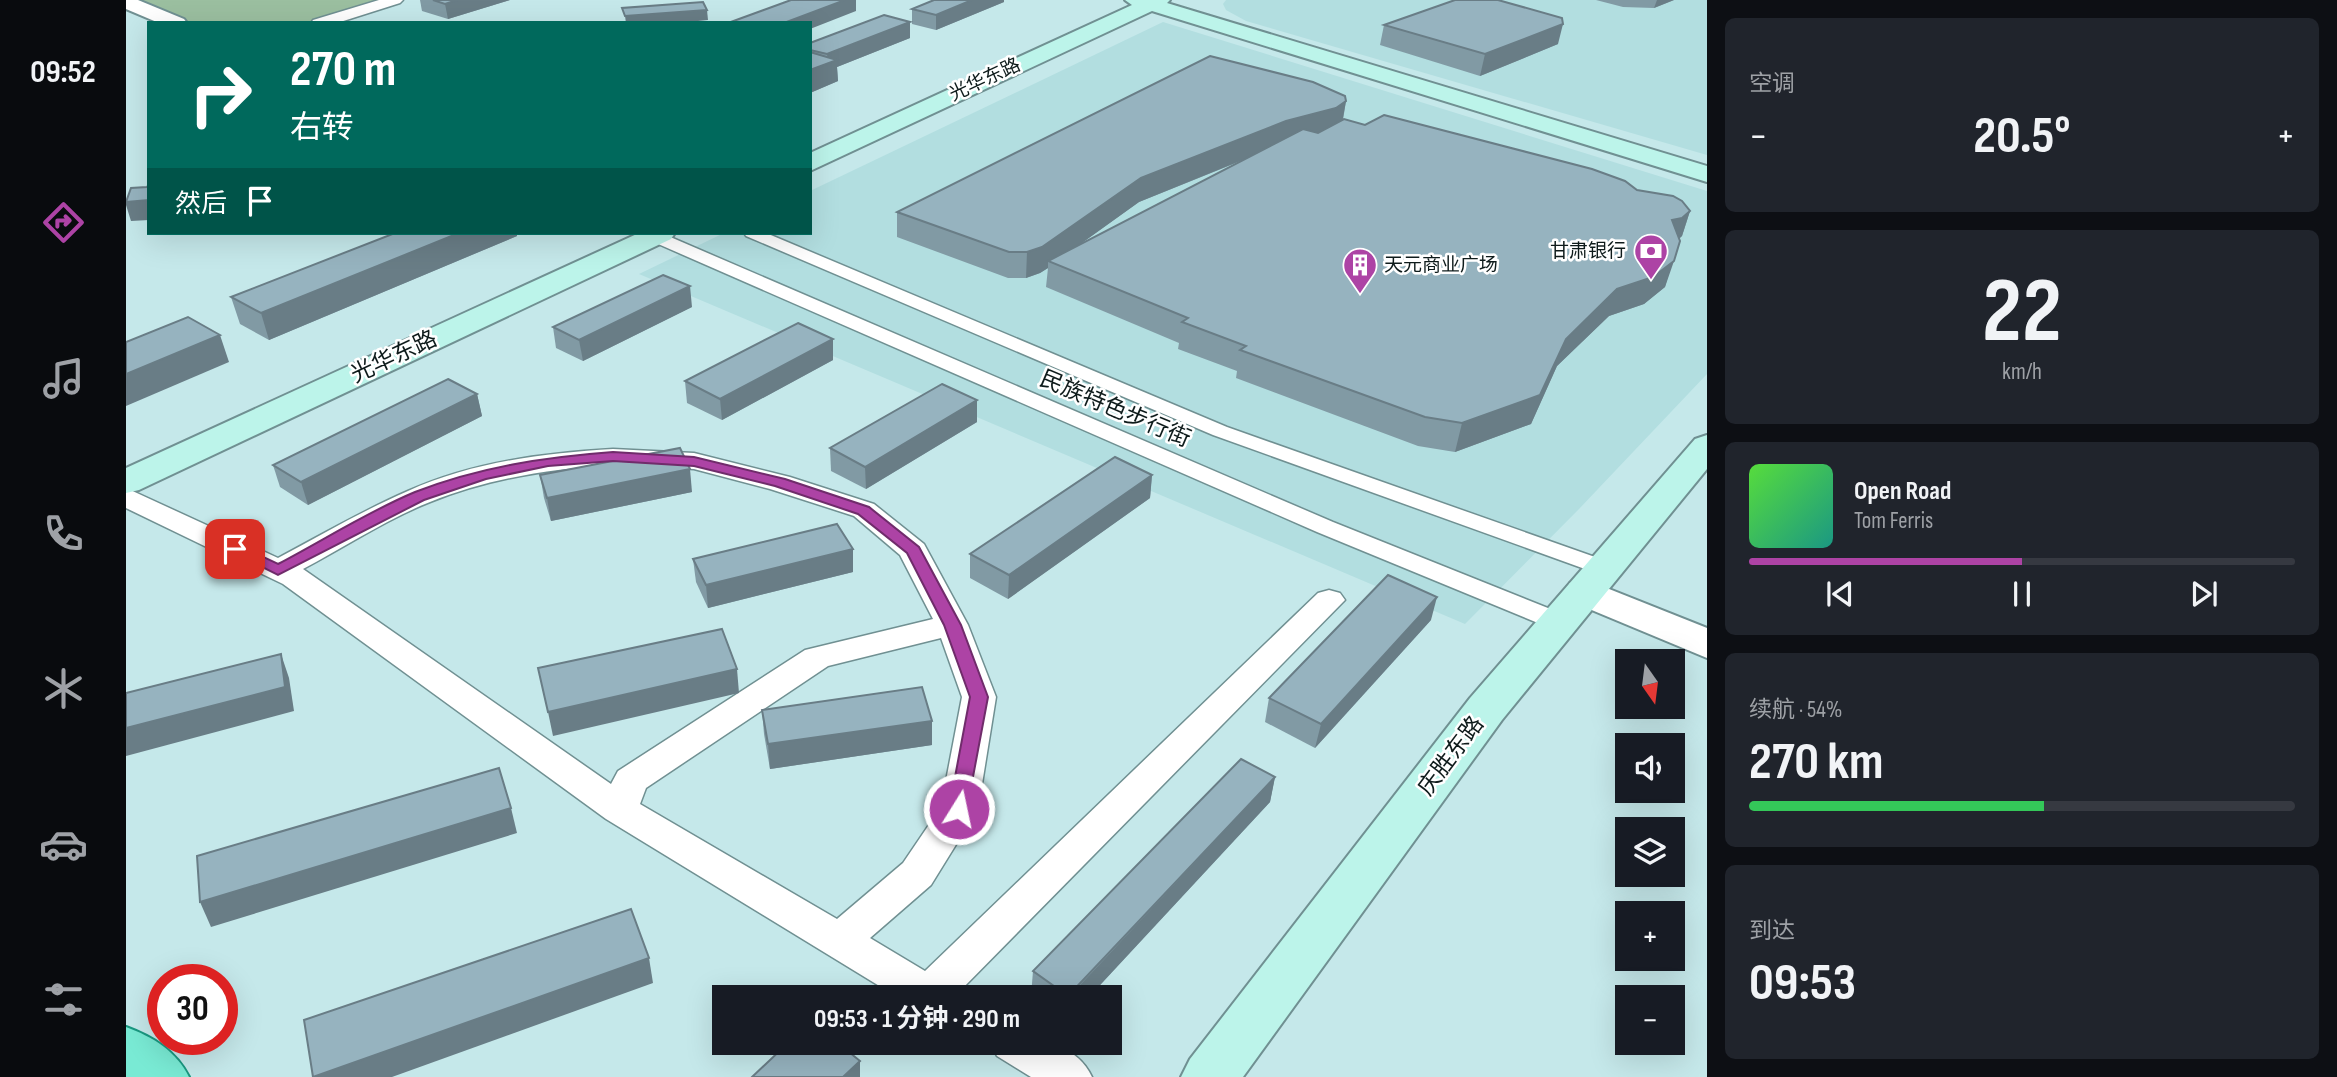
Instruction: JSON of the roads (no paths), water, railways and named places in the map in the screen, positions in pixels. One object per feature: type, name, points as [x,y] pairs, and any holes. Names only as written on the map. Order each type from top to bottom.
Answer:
[{"type":"main road","name":"光华东路","points":[[812,162],[1134,5]]},
{"type":"main road","points":[[1134,5],[1707,174]]},
{"type":"main road","name":"光华东路","points":[[126,482],[656,235]]},
{"type":"main road","name":"庆胜东路","points":[[1210,1077],[1486,709],[1707,446]]},
{"type":"main road","points":[[126,1052],[160,1077]]},
{"type":"street","points":[[325,21],[395,0]]},
{"type":"street","points":[[126,2],[172,21]]},
{"type":"street","name":"民族特色步行街","points":[[660,235],[1325,527],[1582,594]]},
{"type":"street","name":"民族特色步行街","points":[[757,235],[1220,431],[1582,594]]},
{"type":"street","points":[[278,570],[419,496],[482,475],[548,461],[613,457],[694,461],[780,483],[864,510],[914,550],[952,625],[979,697],[959,809],[917,874],[838,941]]},
{"type":"street","points":[[126,497],[305,585],[619,810],[914,985]]},
{"type":"street","points":[[1582,594],[1707,644]]},
{"type":"street","points":[[944,985],[1329,600]]},
{"type":"street","points":[[619,810],[631,780],[817,658],[952,625]]},
{"type":"street","points":[[1032,1055],[1070,1077]]},
{"type":"place","name":"甘肃银行","points":[[1651,281]]},
{"type":"place","name":"天元商业广场","points":[[1360,295]]}]
